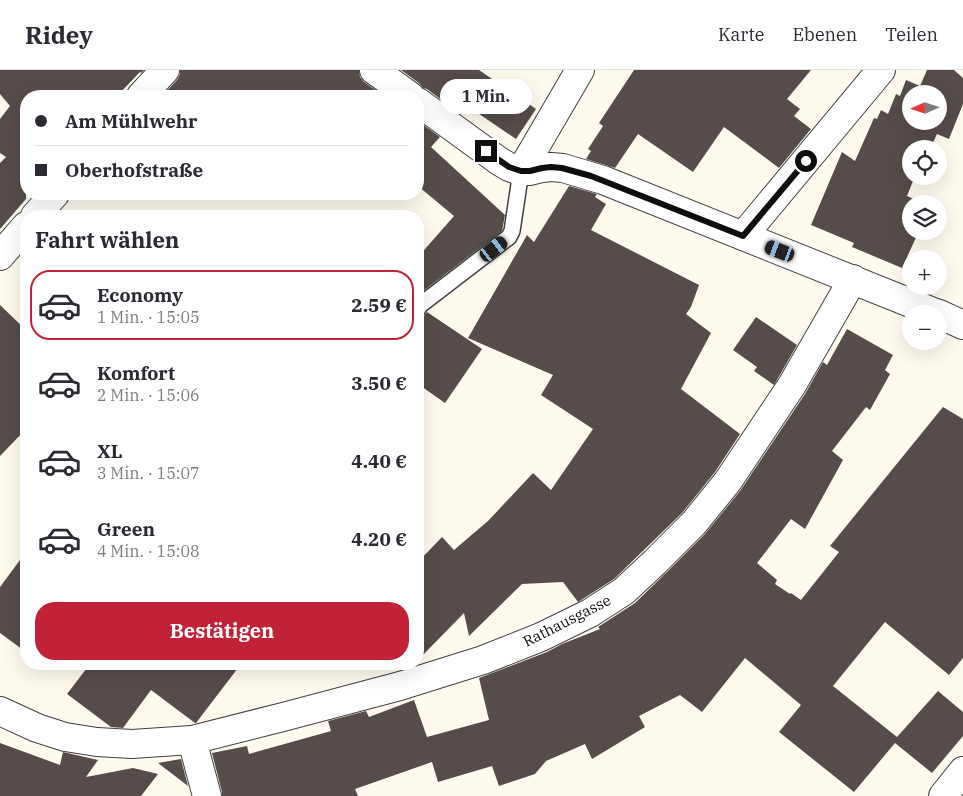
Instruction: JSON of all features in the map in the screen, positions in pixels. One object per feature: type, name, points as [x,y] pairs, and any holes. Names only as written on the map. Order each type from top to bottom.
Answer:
[{"type":"street","points":[[146,90],[164,70]]},
{"type":"street","points":[[374,70],[402,90]]},
{"type":"street","points":[[521,171],[580,70]]},
{"type":"street","points":[[743,236],[882,70]]},
{"type":"street","points":[[424,106],[509,167],[521,171],[551,167],[562,168],[603,180],[917,305]]},
{"type":"street","points":[[40,210],[50,200]]},
{"type":"street","points":[[0,256],[20,233]]},
{"type":"street","name":"Rathausgasse","points":[[0,711],[37,728],[97,742],[132,744],[192,740],[400,686],[483,660],[541,637],[590,613],[624,591],[694,524],[728,481],[792,385],[853,279]]},
{"type":"street","points":[[947,318],[963,325]]},
{"type":"street","points":[[192,740],[207,796]]},
{"type":"street","points":[[942,796],[963,771]]},
{"type":"lane","points":[[424,302],[509,237],[512,231],[521,171]]},
{"type":"building","points":[[0,70],[144,70],[123,90],[20,90],[20,200],[25,200],[0,229],[0,163],[6,157],[0,153],[0,119],[10,106],[0,94]]},
{"type":"building","points":[[180,70],[359,70],[360,77],[364,82],[375,90],[168,90],[180,74]]},
{"type":"building","points":[[401,70],[479,70],[536,109],[516,139],[466,105],[459,113]]},
{"type":"building","points":[[634,70],[811,70],[787,99],[800,109],[794,116],[811,129],[779,168],[724,127],[693,172],[638,134],[615,168],[586,159],[591,151],[588,149],[603,126],[599,123]]},
{"type":"building","points":[[927,70],[954,70],[963,78],[963,104],[949,139],[937,134],[934,140],[902,140],[902,185],[911,185],[907,195],[902,195],[902,240],[915,240],[910,250],[902,250],[902,268],[852,247],[854,243],[811,225],[842,152],[855,161],[874,118],[877,119],[881,110],[888,114],[896,94],[900,96],[902,91],[902,130],[948,130],[948,85],[920,85]]},
{"type":"building","points":[[906,80],[918,85],[904,85]]},
{"type":"building","points":[[424,125],[440,137],[431,147],[505,215],[502,231],[424,290],[424,250],[454,216],[424,191]]},
{"type":"building","points":[[569,186],[597,194],[595,197],[606,204],[591,230],[699,285],[691,307],[686,314],[711,333],[681,389],[740,434],[715,472],[682,513],[614,579],[578,602],[563,582],[522,584],[469,636],[464,613],[424,654],[424,556],[442,537],[454,550],[488,521],[533,473],[551,490],[593,429],[541,395],[553,375],[468,338],[527,235],[534,242]]},
{"type":"building","points":[[0,305],[20,324],[20,435],[0,456]]},
{"type":"building","points":[[427,312],[482,349],[445,403],[424,388],[424,316]]},
{"type":"building","points":[[756,317],[797,345],[774,385],[754,371],[757,367],[733,350]]},
{"type":"building","points":[[847,329],[893,355],[885,370],[890,374],[870,410],[866,407],[832,451],[843,460],[805,529],[791,519],[757,563],[777,580],[775,584],[801,600],[839,552],[830,546],[943,407],[963,419],[963,658],[949,675],[885,622],[833,686],[897,737],[938,691],[963,712],[963,736],[932,773],[895,743],[854,792],[779,732],[801,705],[745,658],[702,712],[680,695],[639,716],[645,727],[592,759],[585,744],[546,761],[535,774],[499,786],[492,766],[438,782],[432,762],[355,789],[358,796],[222,796],[212,753],[247,746],[249,754],[331,731],[328,721],[366,711],[369,717],[414,700],[427,737],[489,720],[479,678],[600,629],[598,627],[635,603],[705,534],[740,491],[805,394],[823,362],[827,365]]},
{"type":"building","points":[[20,560],[20,648],[0,633],[0,587]]},
{"type":"building","points":[[85,670],[236,670],[196,723],[151,690],[123,728],[111,727],[67,694]]},
{"type":"building","points":[[0,743],[60,765],[63,752],[98,760],[86,777],[133,768],[158,774],[141,796],[0,796]]},
{"type":"building","points":[[181,759],[188,786],[158,763]]},
{"type":"route","points":[[486,151],[509,167],[521,171],[551,167],[591,176],[743,236],[806,161]]}]
